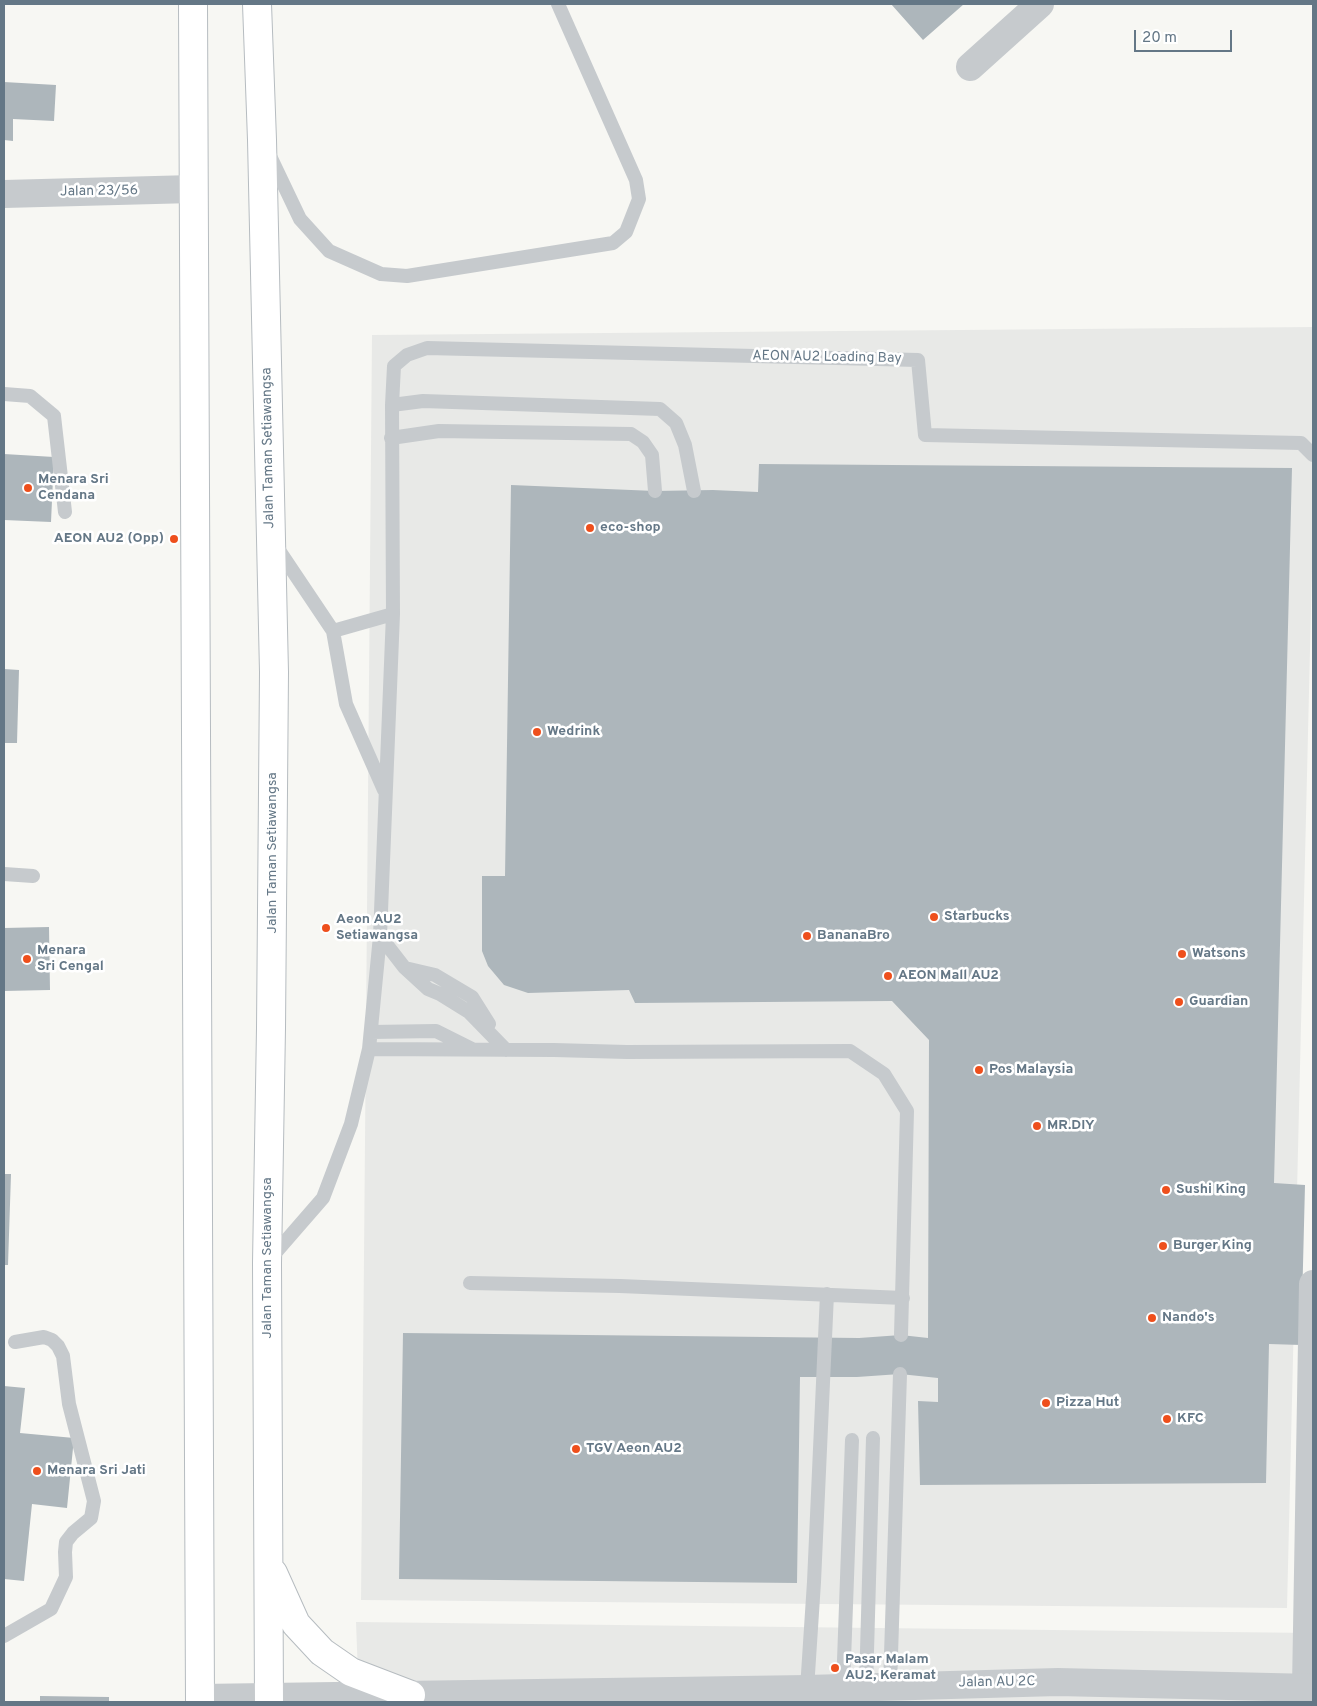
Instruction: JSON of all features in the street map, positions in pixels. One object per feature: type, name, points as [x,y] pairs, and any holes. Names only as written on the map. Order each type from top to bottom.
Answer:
[{"type":"main road","points":[[193,4],[200,1700]]},
{"type":"main road","name":"Jalan Taman Setiawangsa","points":[[257,4],[262,140],[274,672],[267,1263],[270,1700]]},
{"type":"main road","points":[[269,1563],[296,1624],[322,1652],[352,1672],[404,1699]]},
{"type":"street","points":[[970,67],[1040,4]]},
{"type":"street","name":"Jalan 23/56","points":[[4,194],[193,189]]},
{"type":"street","points":[[1309,1688],[1313,1284]]},
{"type":"street","name":"Jalan AU 2C","points":[[200,1700],[404,1699],[808,1690],[1058,1682],[1309,1688]]},
{"type":"lane","points":[[262,140],[300,219],[329,251],[381,274],[407,276],[613,242],[626,232],[639,199],[636,180],[558,4]]},
{"type":"lane","name":"AEON AU2 Loading Bay","points":[[392,405],[394,366],[407,355],[426,348],[918,360],[925,435],[1301,443],[1313,455]]},
{"type":"lane","points":[[4,394],[30,396],[54,416],[65,512]]},
{"type":"lane","points":[[267,1263],[323,1198],[351,1124],[372,1032],[380,936],[393,614],[392,405],[423,401],[660,409],[676,423],[685,445],[694,491]]},
{"type":"lane","points":[[391,438],[439,431],[631,434],[643,442],[652,455],[655,491]]},
{"type":"lane","points":[[271,539],[333,631],[346,704],[385,793]]},
{"type":"lane","points":[[333,631],[393,614]]},
{"type":"lane","points":[[4,874],[33,876]]},
{"type":"lane","points":[[380,936],[404,967],[428,990],[440,994],[469,1012],[506,1050]]},
{"type":"lane","points":[[372,1032],[436,1031],[475,1050]]},
{"type":"lane","points":[[369,1049],[627,1052],[850,1051],[884,1074],[907,1110],[901,1335]]},
{"type":"lane","points":[[470,1283],[620,1286],[903,1298]]},
{"type":"lane","points":[[808,1690],[828,1294]]},
{"type":"lane","points":[[4,1636],[51,1609],[66,1577],[66,1542],[73,1533],[92,1518],[94,1500],[69,1404],[63,1356],[58,1346],[52,1340],[44,1337],[16,1342]]},
{"type":"lane","points":[[866,1687],[900,1374]]},
{"type":"lane","points":[[866,1687],[873,1438]]},
{"type":"lane","points":[[852,1440],[866,1687]]},
{"type":"shaded area","points":[[1313,327],[1313,525],[1287,1608],[361,1600],[372,335]]},
{"type":"shaded area","name":"Pasar Malam AU2, Keramat","points":[[356,1622],[1313,1633],[1313,1702],[359,1702]]},
{"type":"building","points":[[891,4],[964,4],[923,40]]},
{"type":"building","points":[[4,82],[56,85],[54,121],[13,119],[13,141],[4,140]]},
{"type":"building","name":"Menara Sri Cendana","points":[[4,454],[54,457],[51,522],[4,520]]},
{"type":"building","name":"AEON Mall AU2","points":[[759,464],[1292,468],[1274,1183],[1305,1185],[1301,1345],[1269,1344],[1266,1483],[920,1485],[918,1401],[938,1402],[938,1378],[900,1374],[857,1377],[800,1377],[797,1583],[399,1579],[403,1333],[859,1338],[901,1335],[928,1338],[929,1040],[892,1001],[635,1003],[629,990],[528,993],[504,985],[488,966],[482,951],[482,876],[505,876],[511,485],[655,491],[713,490],[758,492]]},
{"type":"building","points":[[4,669],[19,670],[17,743],[4,743]]},
{"type":"building","name":"Menara Sri Cengal","points":[[49,927],[50,990],[4,991],[4,928]]},
{"type":"building","points":[[4,1174],[11,1174],[8,1265],[4,1265]]},
{"type":"building","name":"Menara Sri Jati","points":[[4,1386],[25,1388],[20,1433],[74,1438],[67,1508],[32,1504],[24,1581],[4,1579]]},
{"type":"building","points":[[40,1696],[109,1697],[109,1702],[40,1702]]},
{"type":"place","name":"Menara Sri Cendana","points":[[28,488]]},
{"type":"place","name":"eco-shop","points":[[590,528]]},
{"type":"place","name":"AEON AU2 (Opp)","points":[[174,539]]},
{"type":"place","name":"Wedrink","points":[[537,732]]},
{"type":"place","name":"Starbucks","points":[[934,917]]},
{"type":"place","name":"Aeon AU2 Setiawangsa","points":[[326,928]]},
{"type":"place","name":"BananaBro","points":[[807,936]]},
{"type":"place","name":"Watsons","points":[[1182,954]]},
{"type":"place","name":"Menara Sri Cengal","points":[[27,959]]},
{"type":"place","name":"AEON Mall AU2","points":[[888,976]]},
{"type":"place","name":"Guardian","points":[[1179,1002]]},
{"type":"place","name":"Pos Malaysia","points":[[979,1070]]},
{"type":"place","name":"MR.DIY","points":[[1037,1126]]},
{"type":"place","name":"Sushi King","points":[[1166,1190]]},
{"type":"place","name":"Burger King","points":[[1163,1246]]},
{"type":"place","name":"Nando's","points":[[1152,1318]]},
{"type":"place","name":"Pizza Hut","points":[[1046,1403]]},
{"type":"place","name":"KFC","points":[[1167,1419]]},
{"type":"place","name":"TGV Aeon AU2","points":[[576,1449]]},
{"type":"place","name":"Menara Sri Jati","points":[[37,1471]]},
{"type":"place","name":"Pasar Malam AU2, Keramat","points":[[835,1668]]}]
